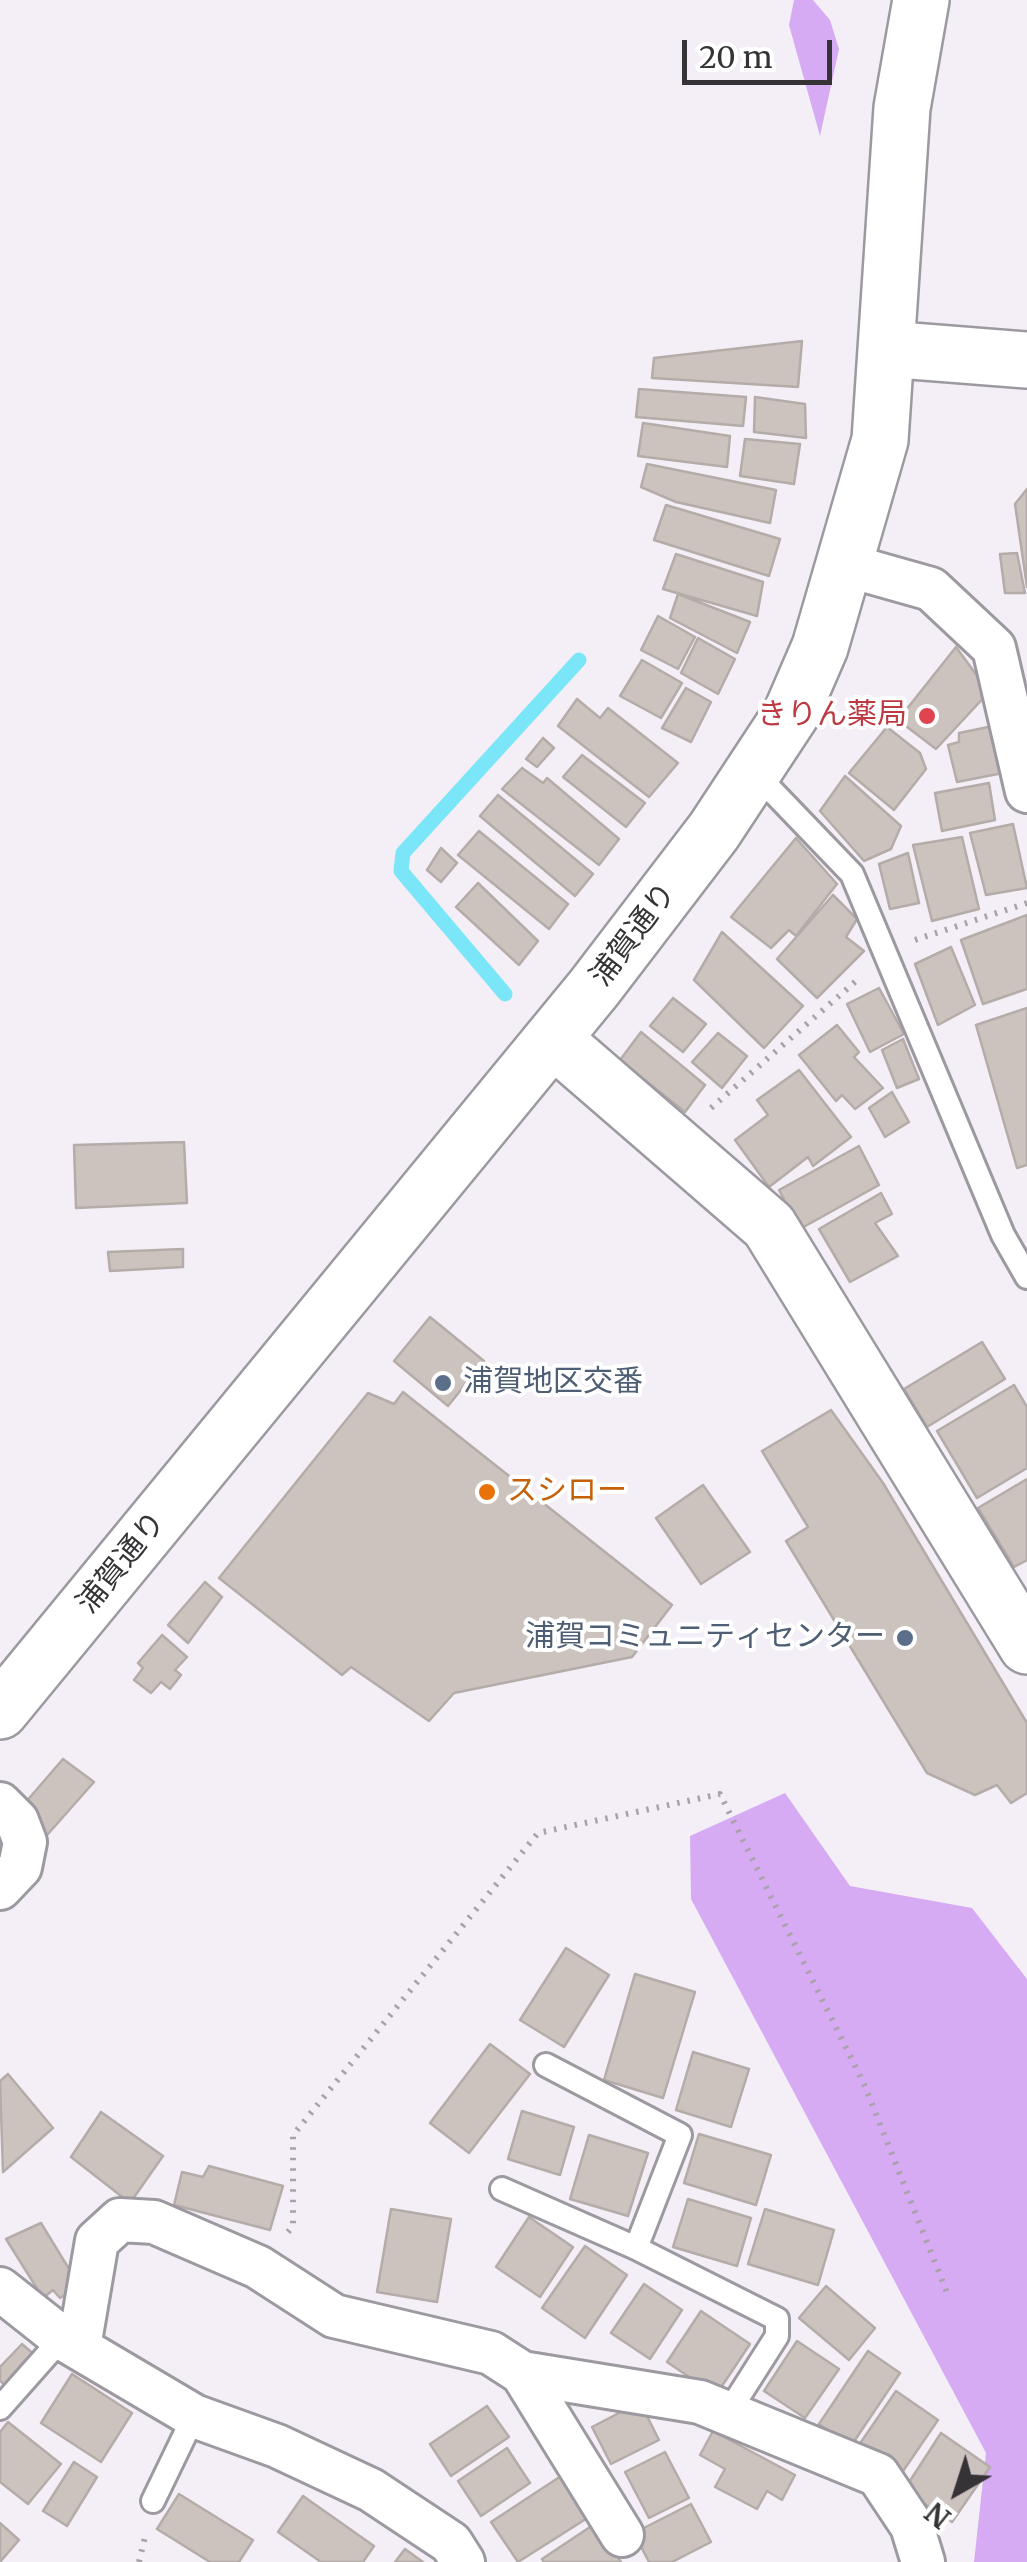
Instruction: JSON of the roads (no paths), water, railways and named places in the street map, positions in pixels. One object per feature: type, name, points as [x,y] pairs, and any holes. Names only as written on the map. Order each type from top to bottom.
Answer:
[{"type":"main road","name":"浦賀通り","points":[[0,1711],[553,1039],[702,846],[790,714],[820,647],[880,440],[902,108],[921,0]]},
{"type":"main road","points":[[886,349],[1027,360]]},
{"type":"main road","points":[[553,1039],[769,1226],[1027,1646]]},
{"type":"street","points":[[846,565],[931,589],[994,648],[1027,790]]},
{"type":"street","points":[[0,1804],[17,1821],[25,1842],[20,1867],[0,1888]]},
{"type":"street","points":[[71,2342],[97,2240],[120,2220],[154,2222],[258,2267],[334,2316],[491,2353],[522,2372],[700,2402],[878,2475],[912,2526],[923,2562]]},
{"type":"street","points":[[0,2289],[71,2342],[194,2416],[278,2446],[371,2490],[451,2543],[463,2562]]},
{"type":"street","points":[[522,2372],[622,2535]]},
{"type":"lane","points":[[753,772],[852,874],[1003,1234],[1027,1278]]},
{"type":"lane","points":[[546,2064],[680,2135],[636,2248]]},
{"type":"lane","points":[[502,2190],[636,2248],[777,2320],[776,2336],[728,2413]]},
{"type":"lane","points":[[0,2408],[71,2342]]},
{"type":"lane","points":[[153,2501],[194,2416]]},
{"type":"waterway","points":[[505,994],[401,871],[403,853],[579,660]]},
{"type":"place","name":"きりん薬局","points":[[927,716]]},
{"type":"place","name":"浦賀地区交番","points":[[443,1383]]},
{"type":"place","name":"スシロー","points":[[487,1492]]},
{"type":"place","name":"浦賀コミュニティセンター","points":[[905,1638]]}]
